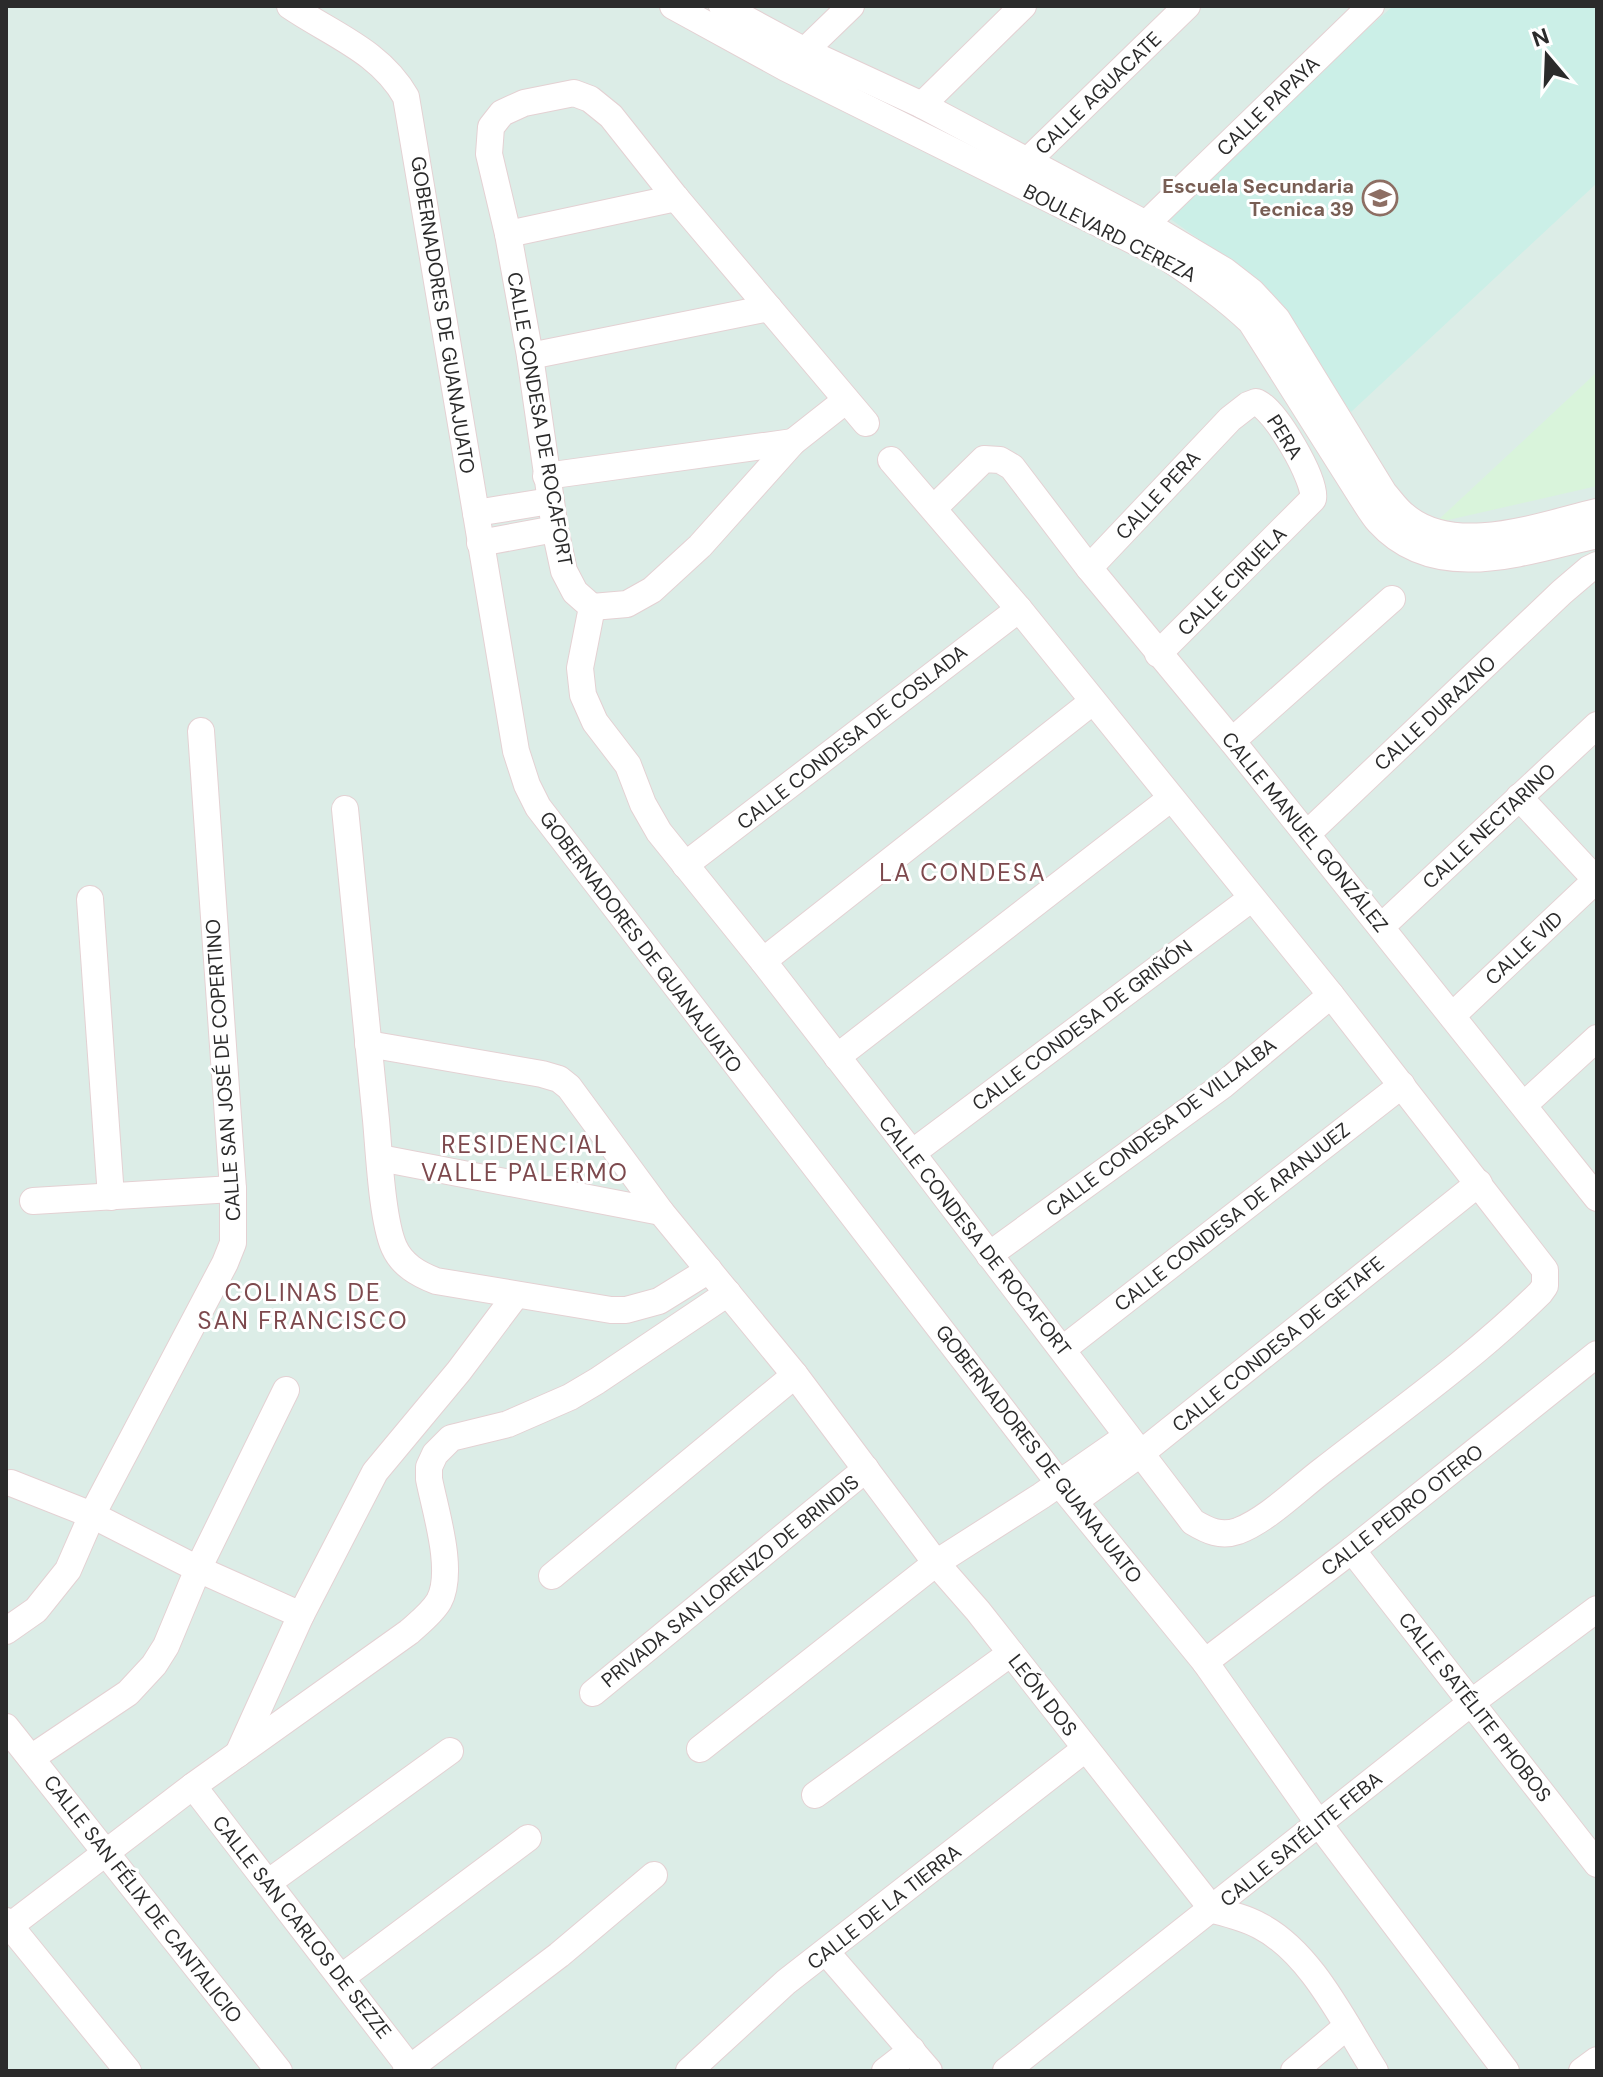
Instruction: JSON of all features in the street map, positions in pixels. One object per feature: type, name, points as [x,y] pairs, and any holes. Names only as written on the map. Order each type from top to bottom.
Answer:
[{"type":"street","name":"GOBERNADORES DE GUANAJUATO","points":[[290,6],[363,49],[396,79],[406,97],[516,751],[538,807],[1067,1492],[1205,1662],[1319,1824],[1506,2071]]},
{"type":"street","name":"BOULEVARD CEREZA","points":[[673,6],[796,60],[1140,232],[1225,271],[1277,319],[1384,493],[1406,517],[1434,533],[1485,537],[1597,512]]},
{"type":"street","name":"BOULEVARD CEREZA","points":[[722,6],[796,60],[922,105],[1017,171]]},
{"type":"street","points":[[796,60],[851,6]]},
{"type":"street","points":[[922,105],[1023,6]]},
{"type":"street","name":"CALLE AGUACATE","points":[[1017,171],[1187,6]]},
{"type":"street","name":"CALLE PAPAYA","points":[[1140,232],[1371,6]]},
{"type":"street","name":"CALLE CONDESA DE ROCAFORT","points":[[866,423],[611,116],[590,99],[574,93],[511,107],[494,120],[489,154],[508,234],[530,356],[555,529],[564,571],[575,592],[592,607],[580,668],[587,709],[628,765],[643,804],[659,832],[912,1153],[1193,1522],[1210,1532],[1225,1534],[1241,1530],[1470,1356],[1540,1293],[1546,1277],[1540,1261],[1331,995],[1019,609],[891,460]]},
{"type":"street","points":[[508,234],[676,198]]},
{"type":"street","name":"BOULEVARD CEREZA","points":[[1140,232],[1230,301],[1251,322],[1361,496],[1379,522],[1403,542],[1425,554],[1458,560],[1490,558],[1597,535]]},
{"type":"street","points":[[530,356],[769,308]]},
{"type":"street","points":[[592,607],[627,604],[652,590],[700,546],[793,442],[845,401]]},
{"type":"street","name":"PERA","points":[[1226,422],[1248,405],[1256,402],[1266,407],[1279,423],[1312,482],[1315,494],[1305,509]]},
{"type":"street","name":"CALLE PERA","points":[[1089,568],[1226,422]]},
{"type":"street","points":[[476,513],[548,488],[793,442]]},
{"type":"street","name":"CALLE MANUEL GONZÁLEZ","points":[[934,508],[984,459],[1000,460],[1012,467],[1158,654],[1232,741],[1597,1196]]},
{"type":"street","name":"CALLE CIRUELA","points":[[1158,654],[1305,509]]},
{"type":"street","points":[[480,543],[555,529]]},
{"type":"street","name":"CALLE DURAZNO","points":[[1307,834],[1562,592],[1597,565]]},
{"type":"street","points":[[1232,741],[1392,599]]},
{"type":"street","name":"CALLE CONDESA DE COSLADA","points":[[685,865],[1019,609]]},
{"type":"street","points":[[763,961],[1092,702]]},
{"type":"street","name":"CALLE NECTARINO","points":[[1381,927],[1597,725]]},
{"type":"street","name":"CALLE SAN JOSÉ DE COPERTINO","points":[[6,1631],[36,1610],[68,1570],[92,1515],[233,1243],[233,1189],[201,731]]},
{"type":"street","points":[[1519,797],[1597,880]]},
{"type":"street","points":[[837,1057],[1170,799]]},
{"type":"street","points":[[345,809],[380,1158],[389,1234],[395,1250],[407,1265],[436,1281],[626,1310],[659,1301],[709,1270]]},
{"type":"street","name":"CALLE VID","points":[[1452,1016],[1597,880]]},
{"type":"street","name":"CALLE CONDESA DE GRIÑÓN","points":[[912,1153],[1252,898]]},
{"type":"street","points":[[90,899],[111,1197]]},
{"type":"street","name":"CALLE CONDESA DE VILLALBA","points":[[989,1255],[1222,1086],[1331,995]]},
{"type":"street","points":[[1524,1105],[1597,1038]]},
{"type":"street","name":"LEÓN DOS","points":[[368,1044],[542,1074],[559,1079],[569,1087],[661,1212],[795,1375],[936,1563],[1011,1653],[1213,1910]]},
{"type":"street","name":"CALLE CONDESA DE ARANJUEZ","points":[[1063,1349],[1402,1085]]},
{"type":"street","points":[[380,1158],[661,1212]]},
{"type":"street","name":"CALLE CONDESA DE GETAFE","points":[[700,1749],[936,1563],[1067,1492],[1479,1183]]},
{"type":"street","points":[[33,1201],[233,1189]]},
{"type":"street","points":[[128,2071],[8,1926],[193,1786],[409,1632],[428,1615],[440,1600],[445,1581],[444,1556],[429,1467],[435,1454],[451,1438],[508,1424],[570,1397],[728,1293]]},
{"type":"street","points":[[238,1754],[301,1615],[375,1472],[516,1295]]},
{"type":"street","name":"CALLE PEDRO OTERO","points":[[1205,1662],[1352,1550],[1597,1354]]},
{"type":"street","points":[[552,1576],[795,1375]]},
{"type":"street","points":[[31,1758],[128,1693],[166,1646],[198,1569],[286,1390]]},
{"type":"street","points":[[423,1414],[451,1438]]},
{"type":"street","name":"PRIVADA SAN LORENZO DE BRINDIS","points":[[593,1693],[866,1469]]},
{"type":"street","points":[[11,1483],[92,1515],[198,1569],[301,1615]]},
{"type":"street","name":"CALLE SATÉLITE PHOBOS","points":[[1352,1550],[1597,1864]]},
{"type":"street","name":"CALLE SATÉLITE FEBA","points":[[1006,2071],[1472,1702],[1597,1609]]},
{"type":"street","points":[[815,1795],[1011,1653]]},
{"type":"street","points":[[270,1686],[301,1708]]},
{"type":"street","name":"CALLE SAN FÉLIX DE CANTALICIO","points":[[6,1727],[279,2071]]},
{"type":"street","name":"CALLE DE LA TIERRA","points":[[689,2071],[786,1982],[1085,1749]]},
{"type":"street","points":[[269,1882],[450,1751]]},
{"type":"street","name":"CALLE SAN CARLOS DE SEZZE","points":[[193,1786],[342,1977],[408,2070]]},
{"type":"street","points":[[342,1977],[528,1838]]},
{"type":"street","points":[[408,2070],[559,1955],[654,1875]]},
{"type":"street","points":[[1213,1910],[1258,1925],[1283,1942],[1319,1983],[1375,2071]]},
{"type":"street","points":[[827,1953],[929,2071]]},
{"type":"street","points":[[1294,2071],[1346,2027]]},
{"type":"street","points":[[885,2071],[912,2050]]},
{"type":"street","points":[[1582,2071],[1597,2060]]},
{"type":"shaded area","name":"Escuela Secundaria Tecnica 39","points":[[1393,6],[1597,6],[1597,183],[1351,412],[1265,286],[1162,213]]},
{"type":"shaded area","points":[[1597,372],[1597,486],[1435,523]]},
{"type":"place","name":"Escuela Secundaria Tecnica 39","points":[[1380,198]]},
{"type":"district","name":"LA CONDESA","points":[[963,873]]},
{"type":"district","name":"RESIDENCIAL VALLE PALERMO","points":[[525,1159]]},
{"type":"district","name":"COLINAS DE SAN FRANCISCO","points":[[303,1307]]}]
